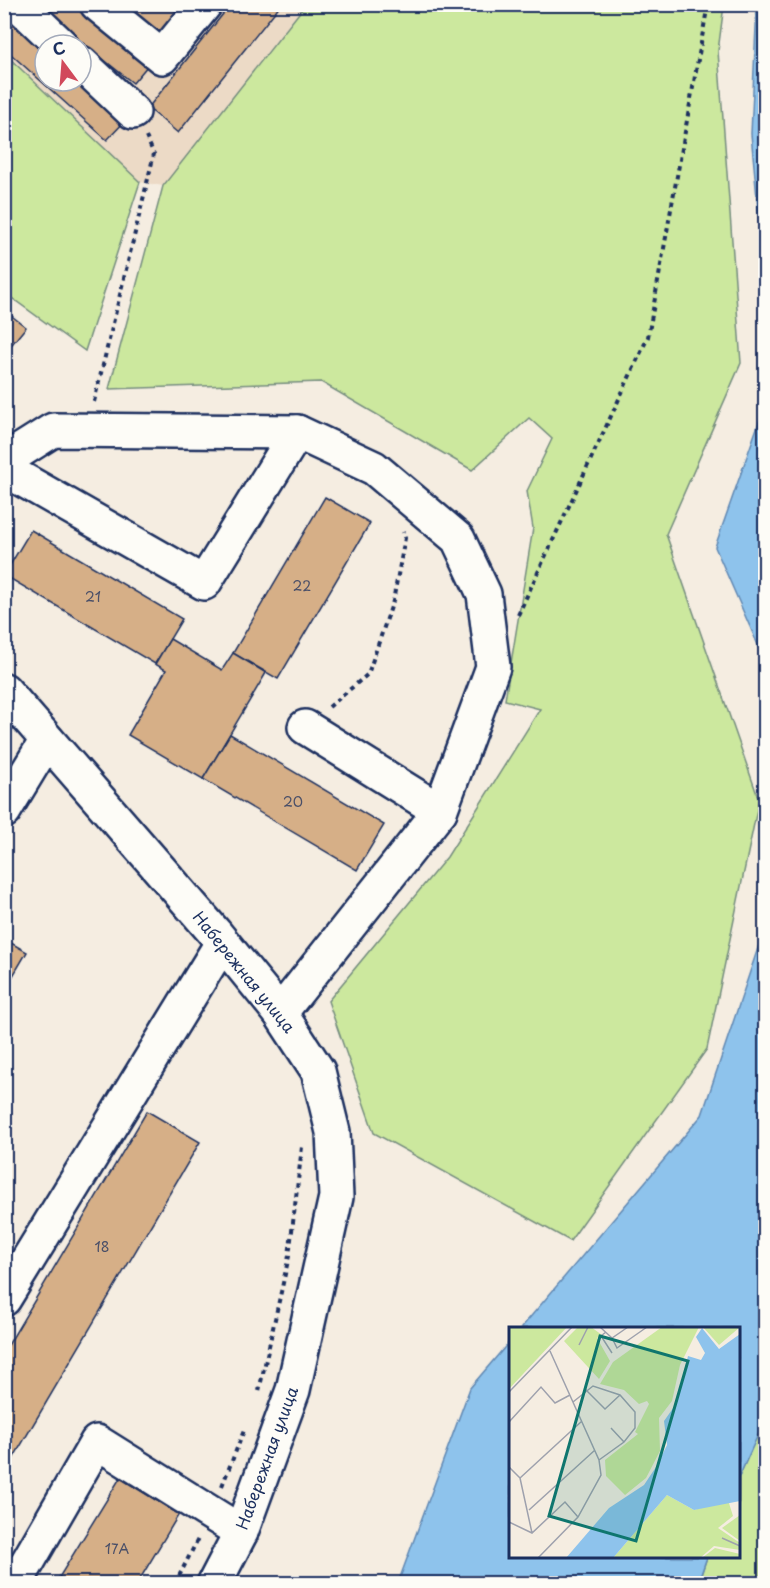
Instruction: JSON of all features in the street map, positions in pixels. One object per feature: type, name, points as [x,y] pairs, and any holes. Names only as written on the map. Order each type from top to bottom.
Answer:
[{"type":"street","points":[[18,4],[48,33]]},
{"type":"street","points":[[97,4],[162,57],[205,4]]},
{"type":"street","points":[[93,74],[134,112]]},
{"type":"street","points":[[4,461],[53,430],[297,432],[374,468],[458,539],[484,594],[493,667],[440,811],[280,1012]]},
{"type":"street","points":[[4,469],[204,583],[297,432]]},
{"type":"street","name":"Набережная улица","points":[[4,690],[280,1012],[318,1071],[333,1132],[336,1197],[293,1390],[241,1532],[214,1584]]},
{"type":"street","points":[[305,728],[440,811]]},
{"type":"street","points":[[4,811],[48,740]]},
{"type":"street","points":[[4,1299],[222,943]]},
{"type":"street","points":[[15,1584],[97,1442],[241,1532]]},
{"type":"path","points":[[513,625],[648,337],[708,4]]},
{"type":"path","points":[[88,429],[154,154],[134,112]]},
{"type":"path","points":[[305,728],[368,674],[393,601],[405,538],[401,528]]},
{"type":"path","points":[[258,1396],[289,1256],[303,1138]]},
{"type":"path","points":[[175,1584],[211,1513],[249,1418]]},
{"type":"shaded area","points":[[4,5],[306,5],[163,186],[140,182],[47,93],[93,93],[93,33],[33,33],[33,80],[5,53]]},
{"type":"green space","points":[[306,4],[724,5],[718,51],[741,363],[666,534],[759,800],[707,1049],[570,1241],[374,1133],[328,1001],[447,857],[540,709],[505,700],[533,528],[527,491],[552,439],[529,418],[472,470],[321,382],[109,389],[163,186]]},
{"type":"green space","points":[[4,53],[33,81],[33,93],[46,93],[140,182],[85,351],[5,293]]},
{"type":"green space","points":[[765,1417],[765,1583],[698,1584],[707,1558],[740,1558],[740,1475]]},
{"type":"water","points":[[757,5],[766,5],[765,283],[751,134]]},
{"type":"water","points":[[766,405],[765,661],[715,547]]},
{"type":"water","points":[[765,917],[766,1417],[740,1475],[740,1327],[522,1327],[702,1115],[761,939]]},
{"type":"water","points":[[509,1342],[509,1558],[707,1558],[698,1583],[398,1583],[470,1388]]},
{"type":"building","points":[[34,4],[73,4],[148,65],[133,83],[93,51],[93,33],[70,33]]},
{"type":"building","points":[[136,4],[186,4],[158,39],[128,14]]},
{"type":"building","points":[[231,4],[281,4],[178,133],[148,108]]},
{"type":"building","points":[[4,8],[33,34],[33,74],[4,48]]},
{"type":"building","points":[[93,91],[127,119],[107,140],[54,93],[93,93]]},
{"type":"building","points":[[4,310],[26,327],[4,354]]},
{"type":"building","points":[[325,497],[370,523],[278,679],[233,653]]},
{"type":"building","points":[[31,530],[182,619],[155,664],[4,575]]},
{"type":"building","points":[[170,639],[222,670],[233,653],[266,673],[203,779],[128,735],[166,670],[155,664]]},
{"type":"building","points":[[230,734],[384,825],[357,870],[203,779]]},
{"type":"building","points":[[4,939],[27,952],[4,991]]},
{"type":"building","points":[[147,1111],[200,1142],[4,1474],[4,1352]]},
{"type":"building","points":[[120,1478],[179,1514],[137,1584],[55,1584]]}]
